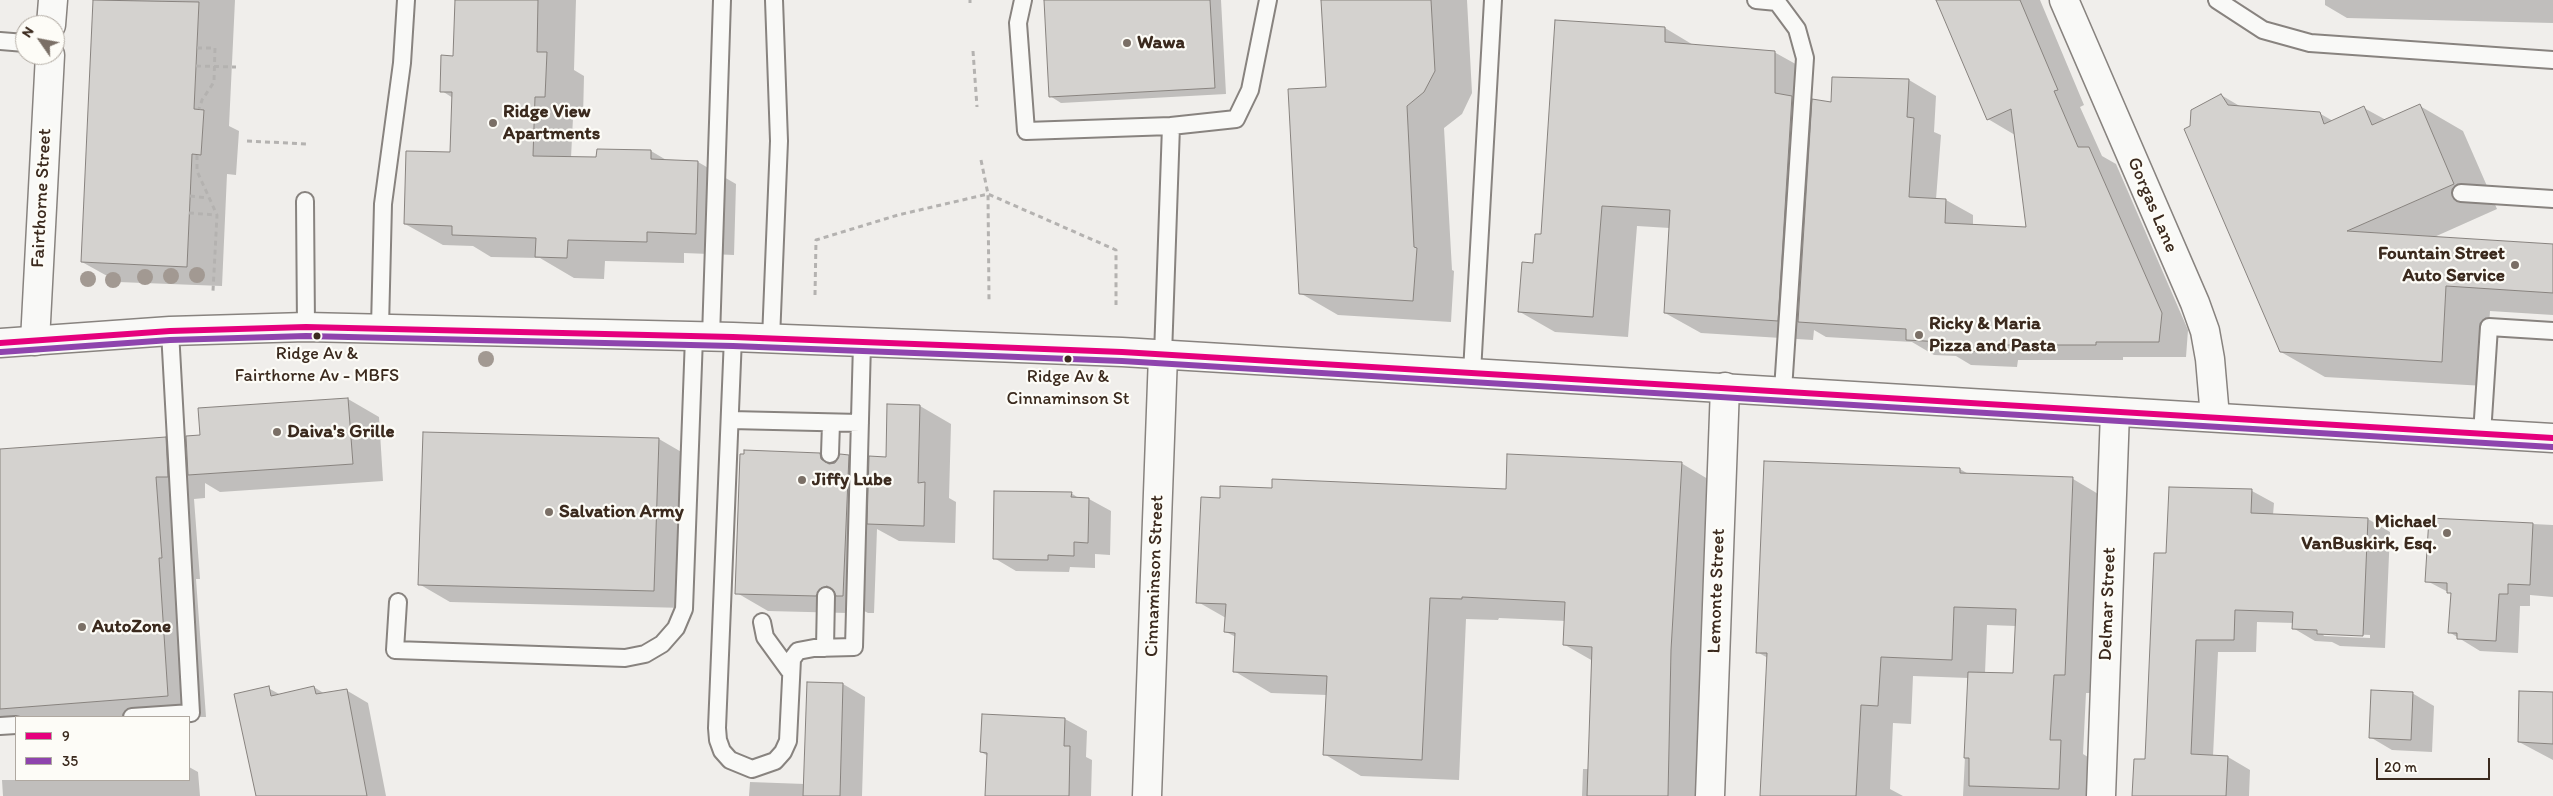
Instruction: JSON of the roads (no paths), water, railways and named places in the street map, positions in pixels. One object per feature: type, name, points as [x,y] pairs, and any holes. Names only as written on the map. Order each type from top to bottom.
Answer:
[{"type":"main road","points":[[52,15],[53,0]]},
{"type":"main road","name":"Gorgas Lane","points":[[2064,0],[2195,303],[2205,331],[2210,359],[2215,417]]},
{"type":"main road","name":"Fairthorne Street","points":[[35,341],[49,65]]},
{"type":"main road","points":[[0,343],[170,331],[306,327],[380,327],[771,339],[1163,355],[1472,372],[2553,438]]},
{"type":"main road","name":"Cinnaminson Street","points":[[1147,796],[1163,355]]},
{"type":"main road","name":"Lemonte Street","points":[[1710,796],[1725,387]]},
{"type":"main road","name":"Delmar Street","points":[[2101,796],[2115,412]]},
{"type":"lane","points":[[380,327],[383,204],[402,63],[406,0]]},
{"type":"lane","points":[[398,602],[395,650],[625,658],[645,654],[662,644],[676,628],[684,609],[713,337],[717,114],[722,0]]},
{"type":"lane","points":[[771,339],[778,141],[774,0]]},
{"type":"lane","points":[[1023,0],[1018,23],[1026,131],[1171,126],[1236,119],[1250,90],[1268,0]]},
{"type":"lane","points":[[1472,372],[1493,0]]},
{"type":"lane","points":[[1756,0],[1777,2],[1797,29],[1805,58],[1783,390]]},
{"type":"lane","points":[[2217,0],[2263,30],[2310,43],[2553,60]]},
{"type":"lane","points":[[0,41],[15,42]]},
{"type":"lane","points":[[1163,355],[1171,126]]},
{"type":"lane","points":[[2460,193],[2553,199]]},
{"type":"lane","points":[[305,201],[306,327]]},
{"type":"lane","points":[[2482,434],[2489,327],[2553,331]]},
{"type":"lane","points":[[147,716],[191,713],[170,331]]},
{"type":"lane","points":[[713,337],[731,420],[718,740],[722,751],[730,760],[752,769],[775,761],[783,752],[788,741],[792,658],[798,652],[824,648],[854,648],[862,343]]},
{"type":"lane","points":[[731,420],[860,423]]},
{"type":"lane","points":[[830,454],[831,423]]},
{"type":"lane","points":[[824,648],[826,596]]},
{"type":"lane","points":[[762,622],[765,637],[790,670]]},
{"type":"lane","points":[[0,726],[15,725]]},
{"type":"place","name":"Wawa","points":[[1127,43]]},
{"type":"place","name":"Ridge View Apartments","points":[[493,123]]},
{"type":"place","name":"Fountain Street Auto Service","points":[[2515,265]]},
{"type":"place","name":"Ricky & Maria Pizza and Pasta","points":[[1919,335]]},
{"type":"place","name":"Ridge Av & Fairthorne Av - MBFS","points":[[317,336]]},
{"type":"place","name":"Ridge Av & Cinnaminson St","points":[[1068,359]]},
{"type":"place","name":"Daiva's Grille","points":[[277,432]]},
{"type":"place","name":"Jiffy Lube","points":[[802,480]]},
{"type":"place","name":"Salvation Army","points":[[549,512]]},
{"type":"place","name":"Michael VanBuskirk, Esq.","points":[[2447,533]]},
{"type":"place","name":"AutoZone","points":[[82,627]]}]
